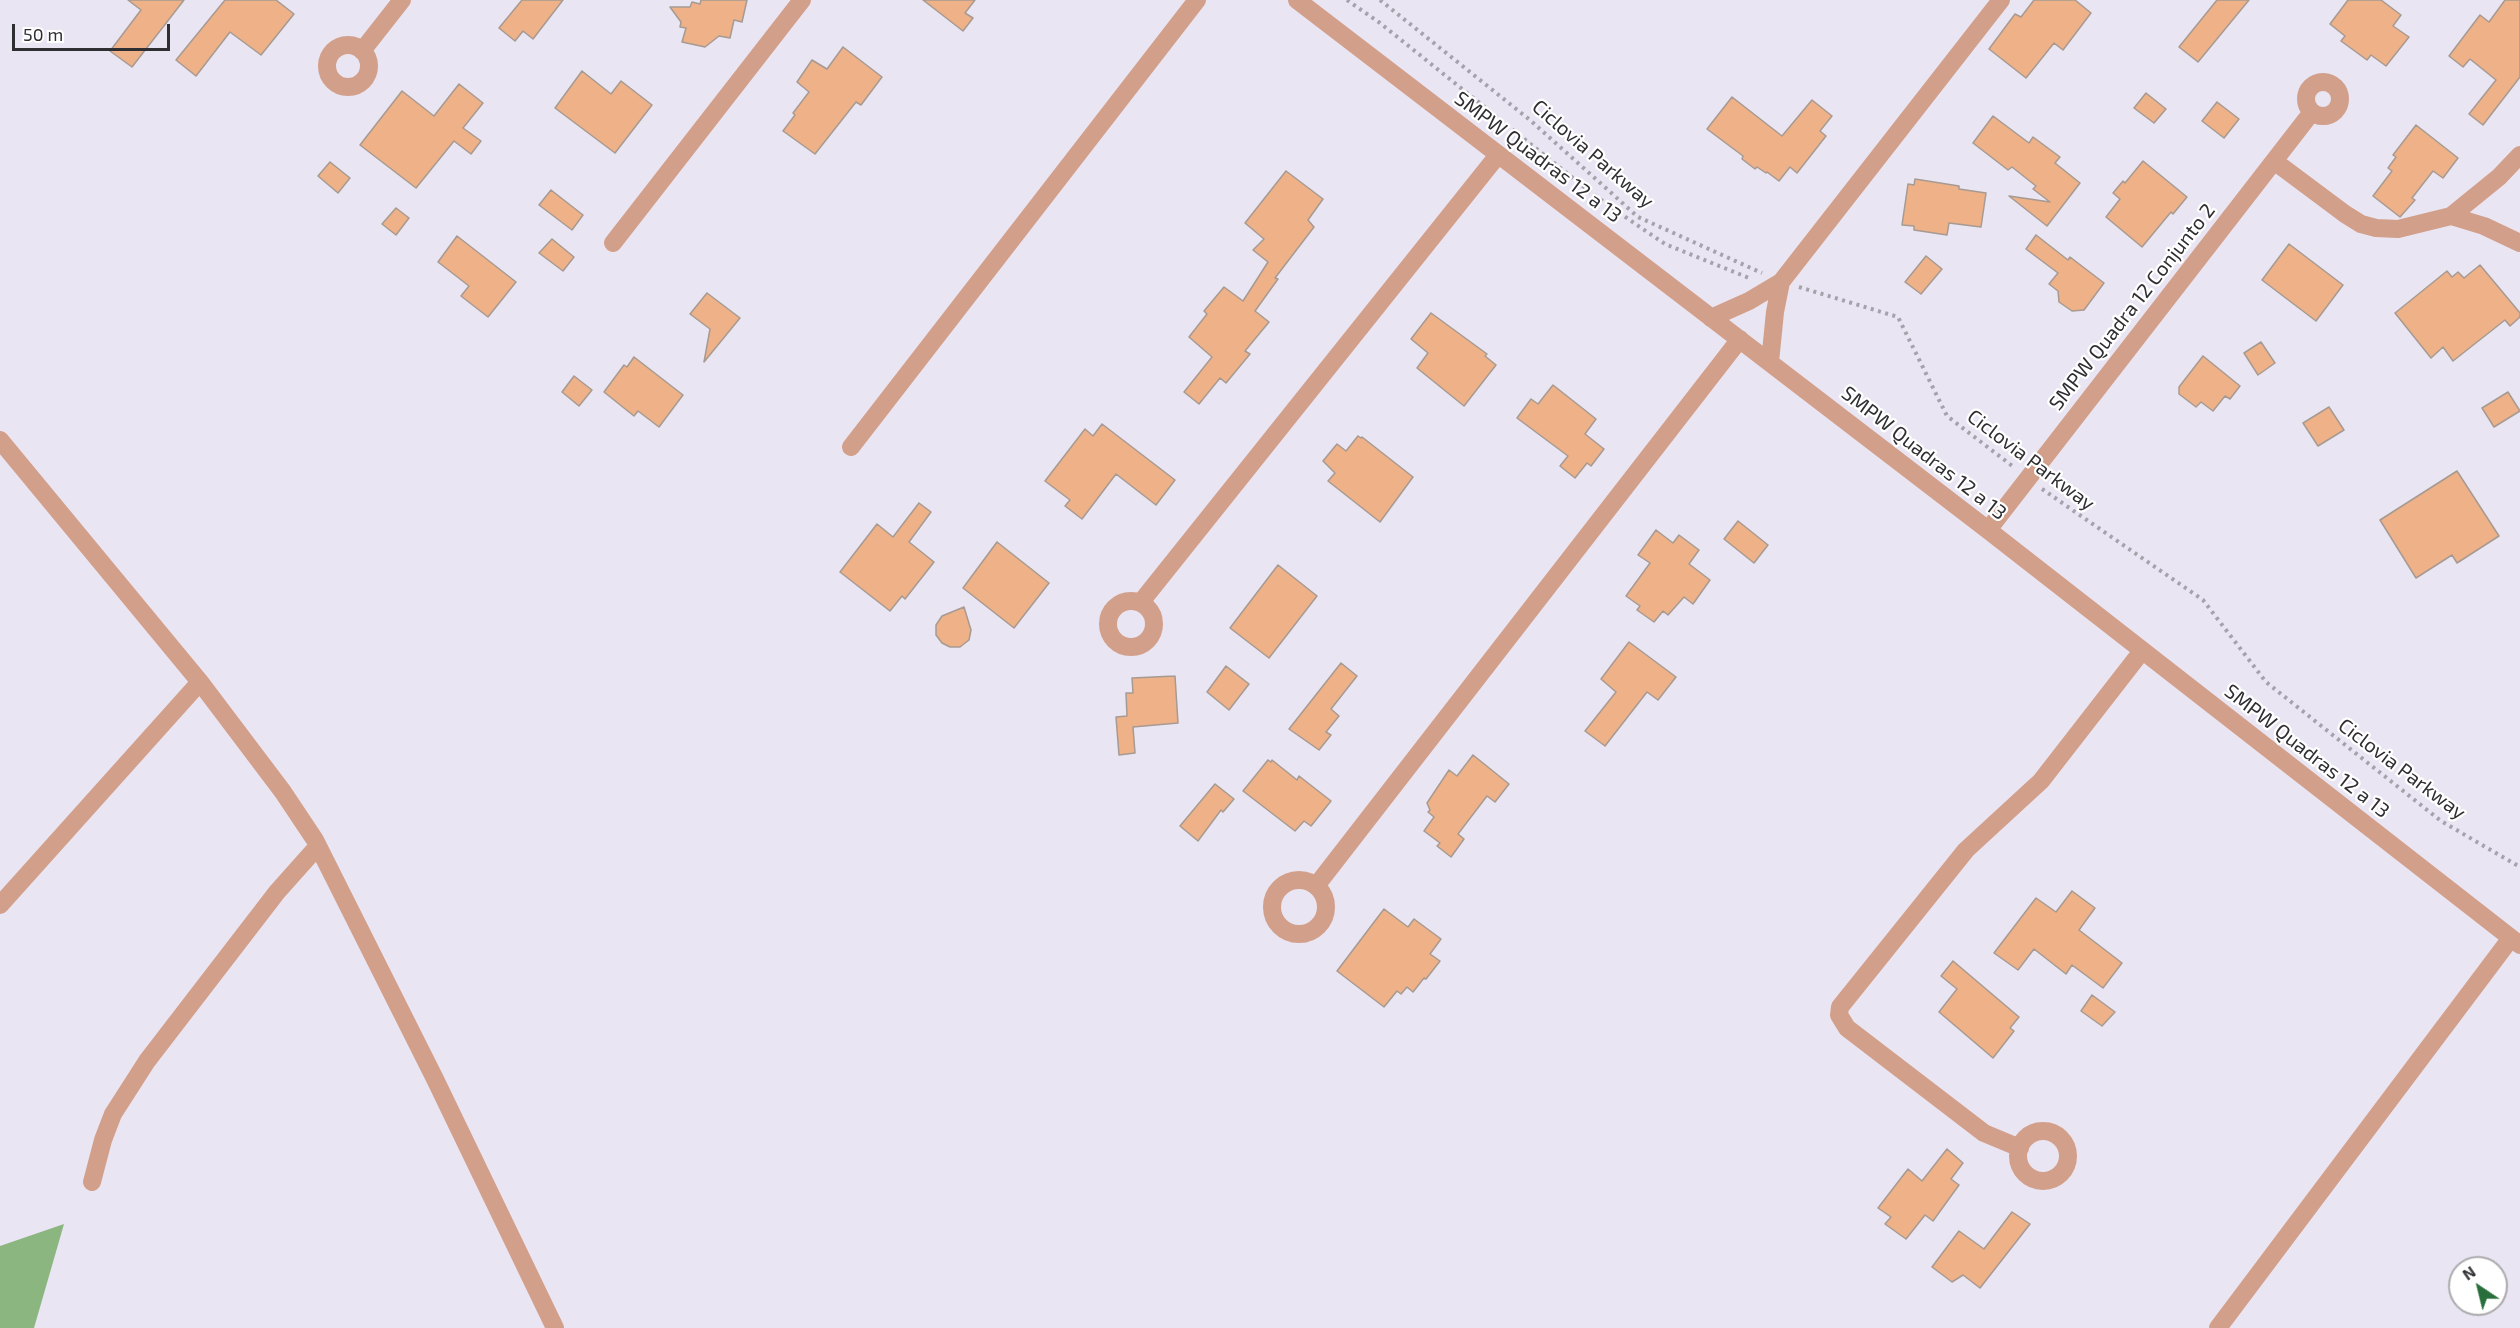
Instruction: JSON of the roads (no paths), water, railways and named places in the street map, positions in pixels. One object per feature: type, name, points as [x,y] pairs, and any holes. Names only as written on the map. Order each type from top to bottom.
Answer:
[{"type":"street","points":[[362,51],[402,0]]},
{"type":"street","points":[[613,243],[802,0]]},
{"type":"street","points":[[851,447],[1197,0]]},
{"type":"street","name":"SMPW Quadras 12 a 13","points":[[1298,0],[1988,530],[2516,941]]},
{"type":"street","points":[[1711,318],[1749,302],[1777,284],[2001,0]]},
{"type":"street","name":"SMPW Quadra 12 Conjunto 2","points":[[1988,530],[2312,112]]},
{"type":"street","points":[[2274,161],[2361,224],[2398,230],[2451,216],[2499,177],[2520,154]]},
{"type":"street","points":[[1141,602],[1498,155]]},
{"type":"street","points":[[2451,216],[2484,226],[2520,243]]},
{"type":"street","points":[[1770,362],[1777,284]]},
{"type":"street","points":[[1316,886],[1740,339]]},
{"type":"street","points":[[0,440],[200,682],[283,792],[318,846],[425,1058],[555,1328]]},
{"type":"street","points":[[2020,1148],[1984,1133],[1847,1028],[1839,1015],[1840,1007],[1966,849],[2041,781],[2142,651]]},
{"type":"street","points":[[0,905],[200,682]]},
{"type":"street","points":[[92,1182],[103,1140],[113,1114],[147,1061],[277,892],[318,846]]},
{"type":"street","points":[[2218,1328],[2516,941]]}]
